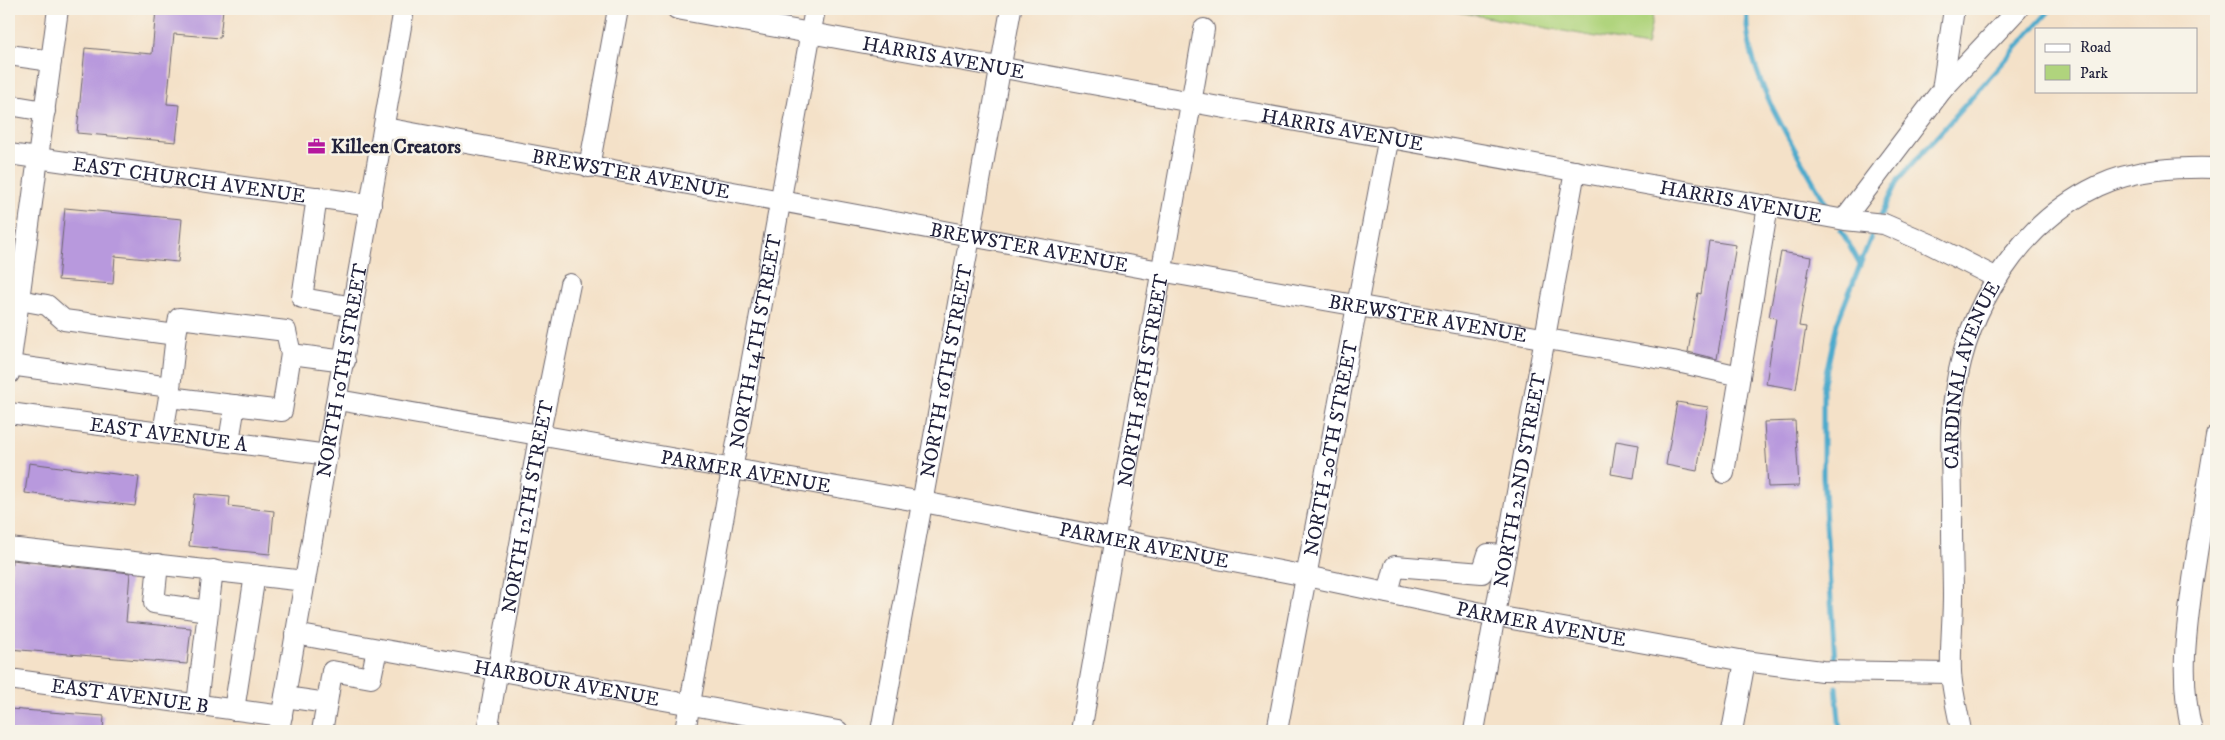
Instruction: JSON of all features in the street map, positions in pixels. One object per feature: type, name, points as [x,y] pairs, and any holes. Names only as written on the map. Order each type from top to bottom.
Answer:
[{"type":"street","points":[[58,9],[9,369],[169,392],[235,405],[282,411],[290,354],[286,331],[178,318],[176,334],[169,392],[164,433]]},
{"type":"street","name":"NORTH 10TH STREET","points":[[282,715],[345,361],[404,9]]},
{"type":"street","points":[[589,167],[618,9]]},
{"type":"street","name":"HARRIS AVENUE","points":[[677,9],[1389,136],[1768,206],[1884,224],[1930,244],[1997,278]]},
{"type":"street","name":"NORTH 14TH STREET","points":[[685,731],[815,9]]},
{"type":"street","name":"NORTH 16TH STREET","points":[[881,731],[1012,9]]},
{"type":"street","points":[[1942,90],[1954,9]]},
{"type":"street","points":[[1844,219],[1942,90],[2018,9]]},
{"type":"street","name":"NORTH 18TH STREET","points":[[1081,731],[1160,270],[1204,29]]},
{"type":"street","points":[[9,55],[51,62]]},
{"type":"street","points":[[9,105],[45,111]]},
{"type":"street","name":"BREWSTER AVENUE","points":[[385,128],[780,202],[1545,340],[1673,361],[1740,376]]},
{"type":"street","name":"NORTH 20TH STREET","points":[[1277,731],[1389,136]]},
{"type":"street","name":"EAST CHURCH AVENUE","points":[[9,154],[371,205]]},
{"type":"street","name":"CARDINAL AVENUE","points":[[1961,731],[1951,673],[1951,431],[1955,392],[1962,360],[1978,314],[2011,256],[2047,221],[2098,186],[2138,173],[2216,168]]},
{"type":"street","name":"NORTH 22ND STREET","points":[[1474,731],[1575,171]]},
{"type":"street","points":[[317,197],[302,298],[354,307]]},
{"type":"street","points":[[1724,473],[1768,206]]},
{"type":"street","name":"NORTH 12TH STREET","points":[[487,731],[539,437],[570,284]]},
{"type":"street","points":[[19,300],[47,305],[64,320],[176,334]]},
{"type":"street","points":[[290,354],[345,361]]},
{"type":"street","name":"PARMER AVENUE","points":[[338,400],[539,437],[923,502],[1306,576],[1496,616],[1745,660],[1822,671],[1951,673]]},
{"type":"street","points":[[229,441],[235,405]]},
{"type":"street","name":"EAST AVENUE A","points":[[9,413],[328,455]]},
{"type":"street","points":[[2192,731],[2184,686],[2184,648],[2216,436]]},
{"type":"street","points":[[9,548],[305,581]]},
{"type":"street","points":[[1388,593],[1395,566],[1482,573],[1488,554],[1505,555]]},
{"type":"street","points":[[158,564],[154,603],[208,611]]},
{"type":"street","points":[[197,704],[213,570]]},
{"type":"street","points":[[234,710],[255,575]]},
{"type":"street","name":"HARBOUR AVENUE","points":[[295,634],[838,731]]},
{"type":"street","points":[[322,731],[332,671],[372,678],[378,649]]},
{"type":"street","points":[[1732,731],[1745,660]]},
{"type":"street","name":"EAST AVENUE B","points":[[9,679],[282,715],[327,703]]},
{"type":"green space","points":[[1441,9],[1654,9],[1647,46]]},
{"type":"building","points":[[156,9],[223,9],[220,38],[174,34],[167,104],[180,105],[176,142],[77,133],[85,48],[152,54]]},
{"type":"building","points":[[65,208],[182,219],[178,262],[115,256],[113,284],[58,280]]},
{"type":"building","points":[[1709,241],[1736,245],[1717,359],[1688,352],[1698,293],[1701,294]]},
{"type":"building","points":[[1781,252],[1811,257],[1799,326],[1806,327],[1796,389],[1766,384],[1776,318],[1769,317]]},
{"type":"building","points":[[1677,402],[1708,407],[1697,471],[1666,465]]},
{"type":"building","points":[[1795,421],[1799,486],[1768,487],[1764,422]]},
{"type":"building","points":[[1616,441],[1639,445],[1634,478],[1611,474]]},
{"type":"building","points":[[29,463],[139,477],[135,506],[25,493]]},
{"type":"building","points":[[195,494],[230,497],[229,506],[274,511],[270,554],[189,546]]},
{"type":"building","points":[[12,560],[130,573],[126,622],[191,628],[187,664],[9,649],[9,602]]},
{"type":"building","points":[[9,709],[104,716],[103,731],[9,731]]},
{"type":"waterway","points":[[1747,9],[1748,34],[1753,59],[1762,85],[1787,136],[1827,206]]},
{"type":"waterway","points":[[1881,215],[1898,180],[2051,9]]},
{"type":"waterway","points":[[1841,230],[1860,264]]},
{"type":"waterway","points":[[1835,662],[1823,477],[1823,387],[1837,323],[1871,237]]},
{"type":"waterway","points":[[1836,687],[1840,731]]},
{"type":"place","name":"Killeen Creators","points":[[317,146]]}]
